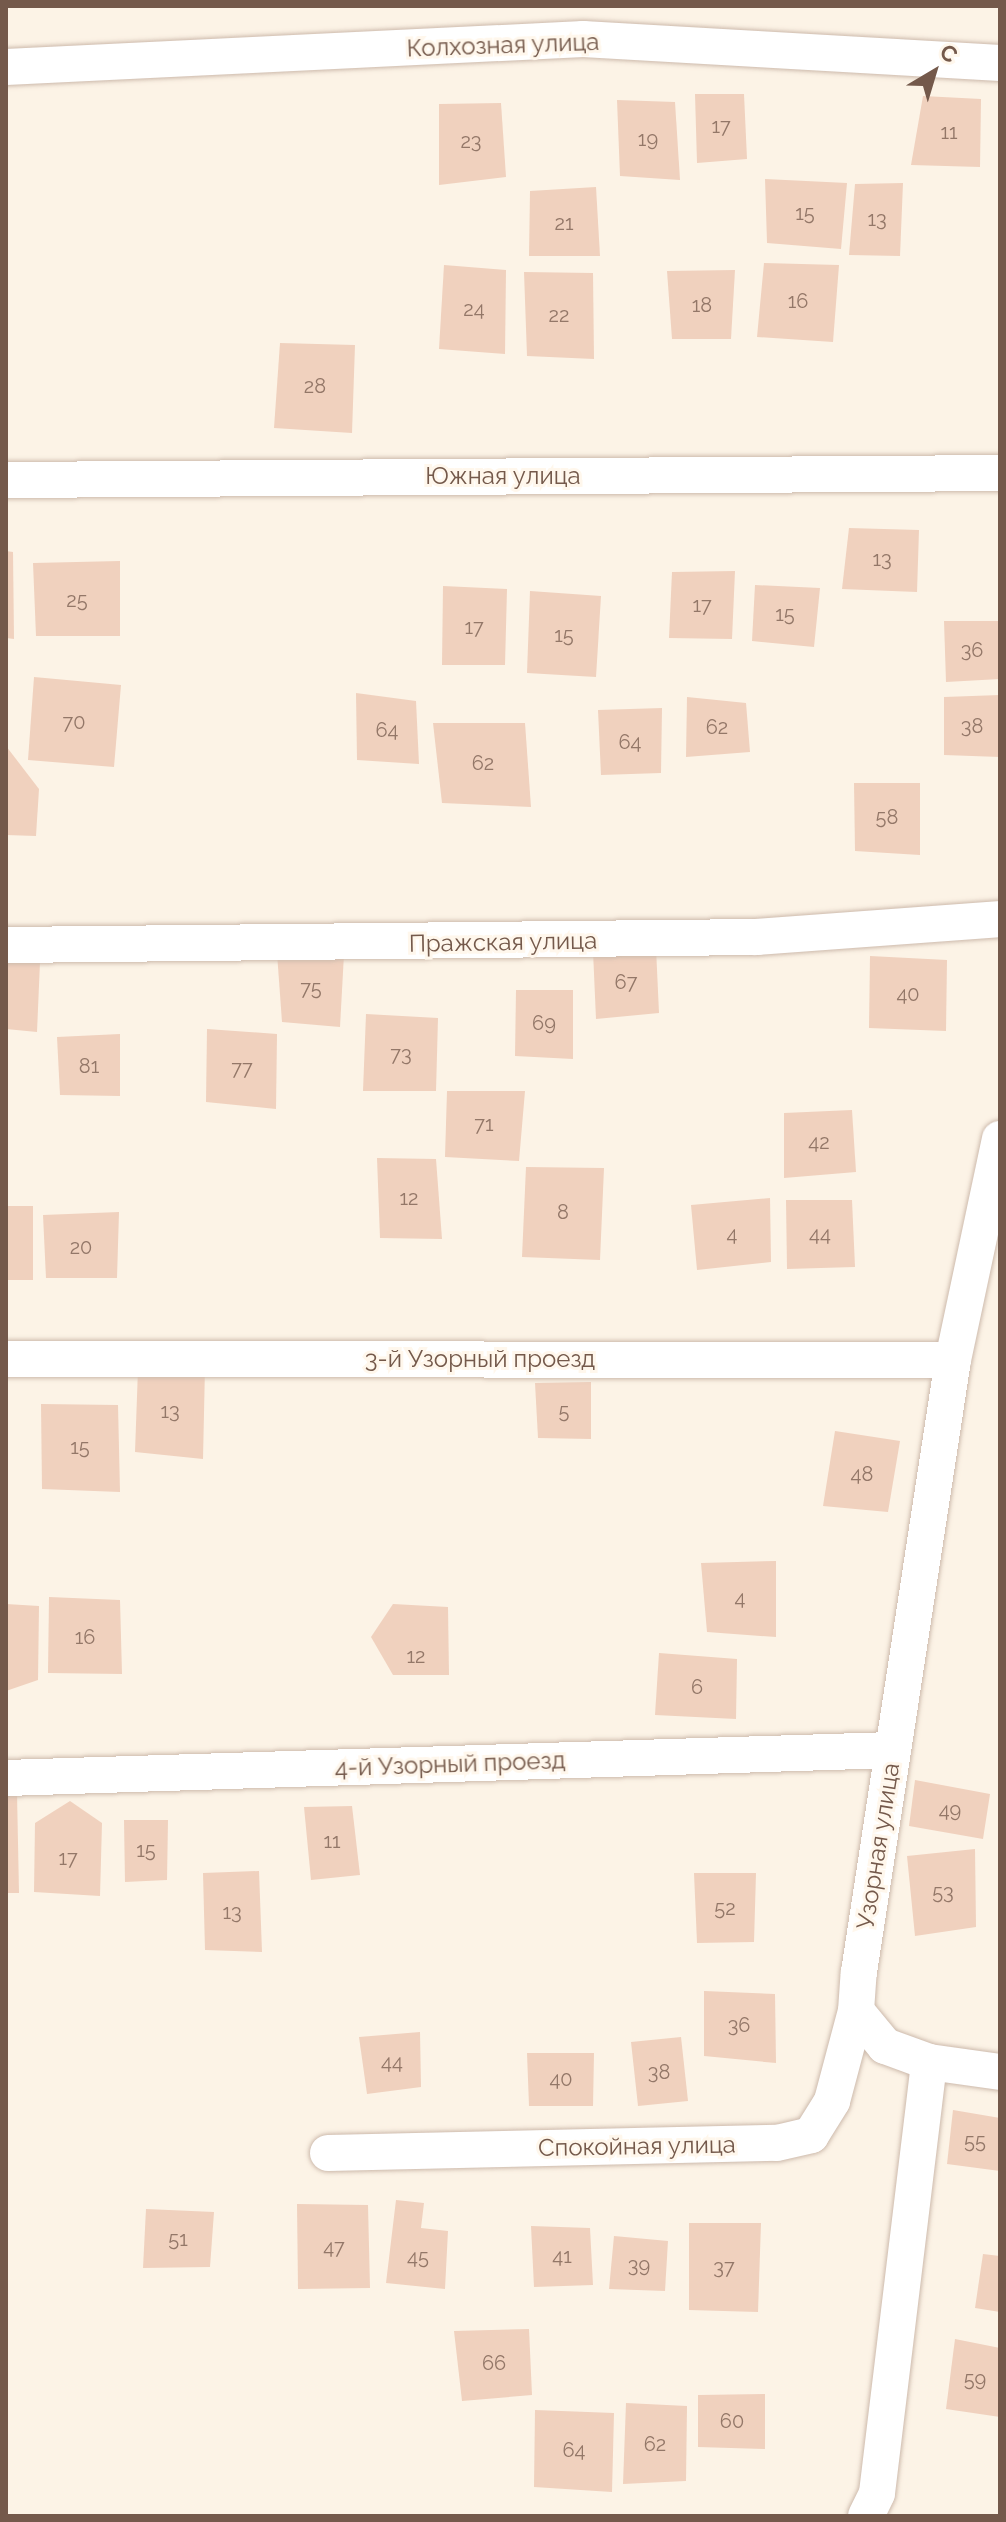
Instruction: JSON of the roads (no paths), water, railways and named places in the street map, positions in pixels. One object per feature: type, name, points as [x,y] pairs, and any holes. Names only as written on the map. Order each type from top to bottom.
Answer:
[{"type":"street","name":"Колхозная улица","points":[[6,67],[583,39],[1000,63]]},
{"type":"street","name":"Южная улица","points":[[6,480],[1000,473]]},
{"type":"street","name":"Пражская улица","points":[[6,945],[757,937],[1000,919]]},
{"type":"street","name":"Узорная улица","points":[[856,2011],[953,1360],[1000,1139]]},
{"type":"street","name":"3-й Узорный проезд","points":[[6,1359],[953,1360]]},
{"type":"street","name":"4-й Узорный проезд","points":[[6,1778],[893,1750]]},
{"type":"street","points":[[856,2011],[885,2046],[929,2062],[1000,2072]]},
{"type":"street","name":"Спокойная улица","points":[[328,2153],[777,2143],[811,2135],[832,2101],[856,2011]]},
{"type":"street","points":[[866,2516],[877,2493],[929,2062]]}]
